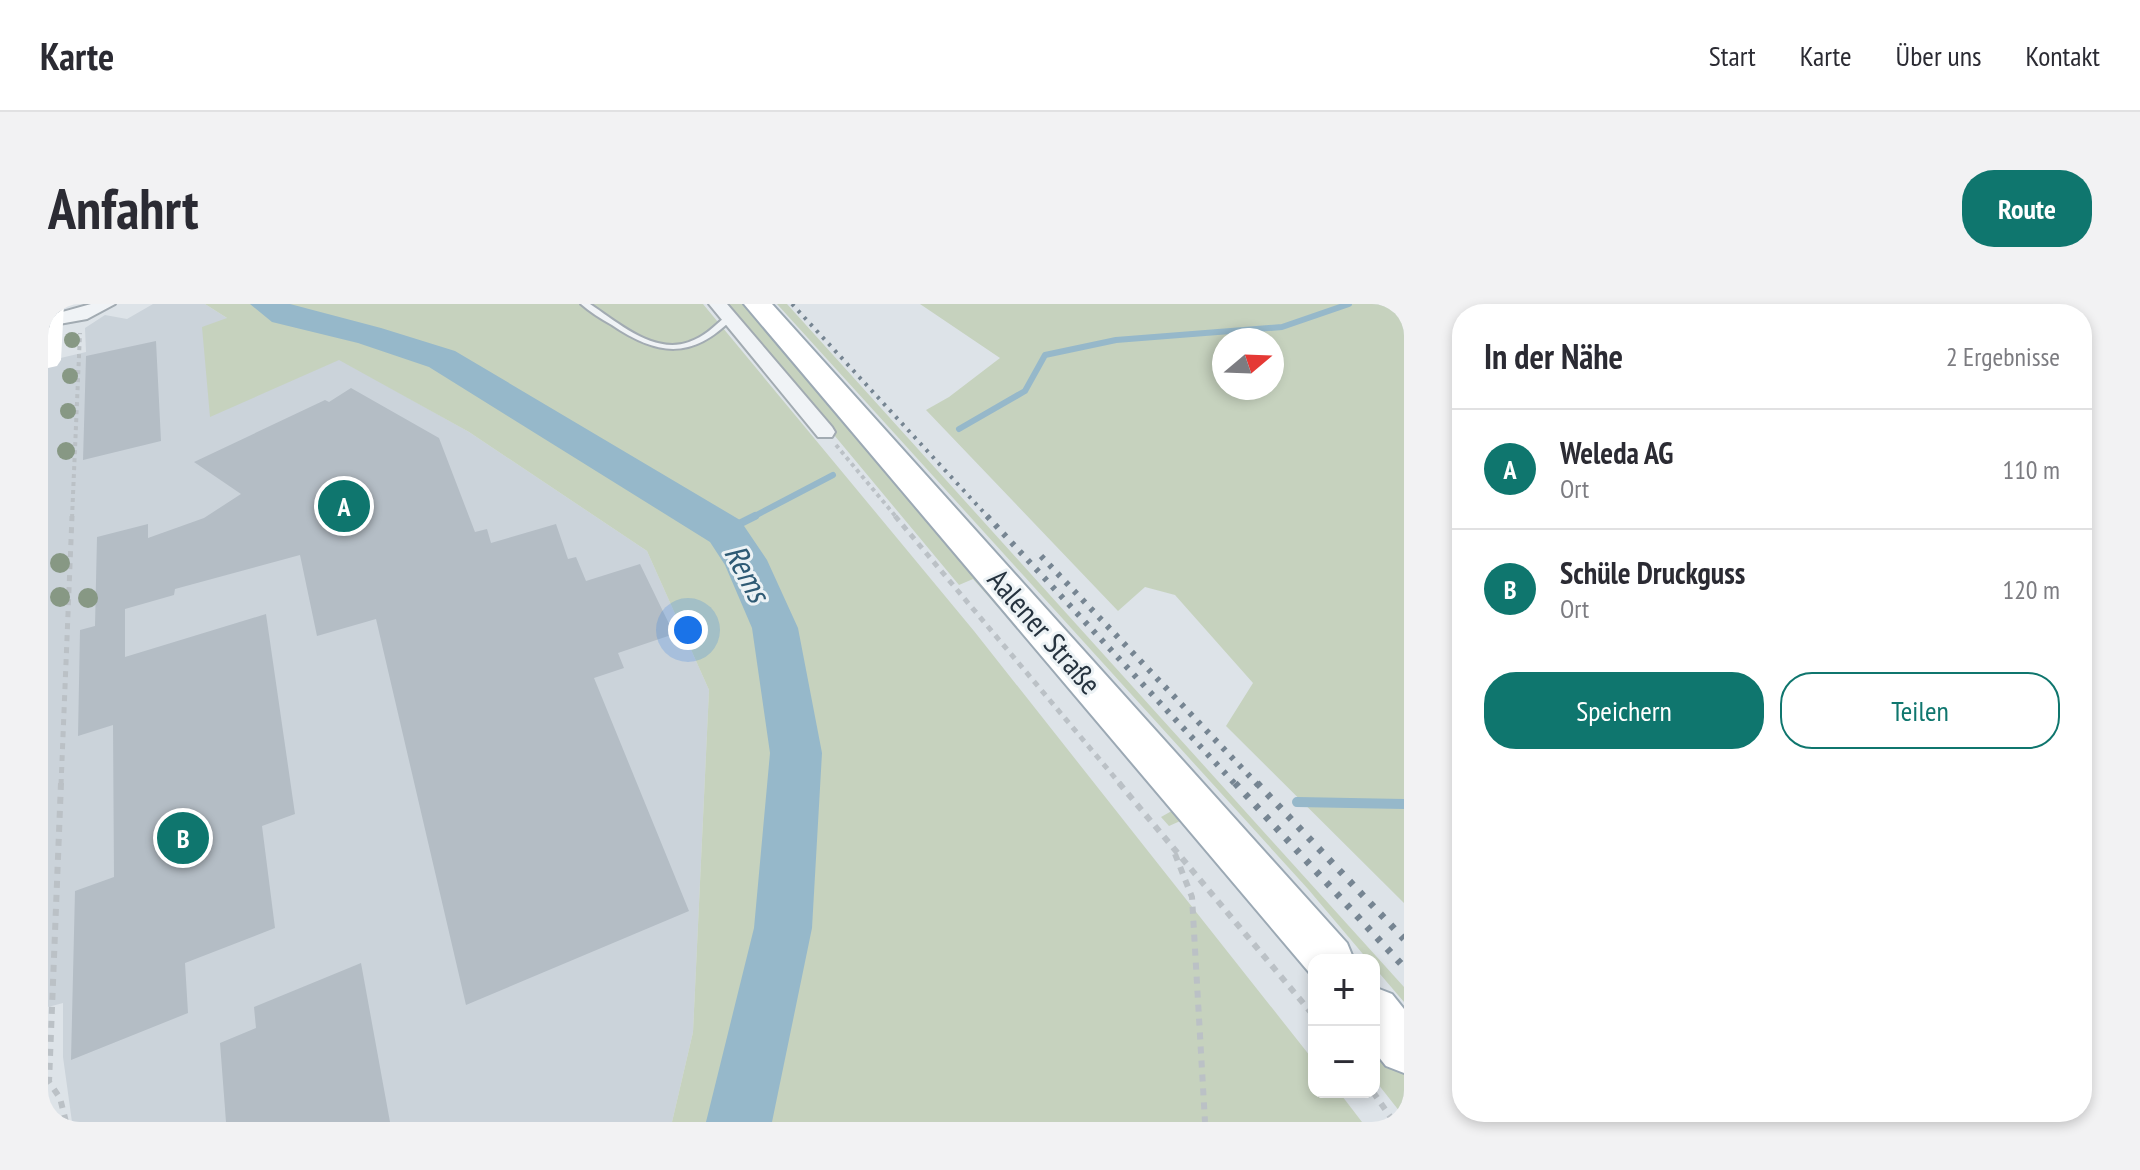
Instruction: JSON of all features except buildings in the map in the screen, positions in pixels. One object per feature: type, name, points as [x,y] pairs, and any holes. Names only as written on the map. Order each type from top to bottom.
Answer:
[{"type":"main road","name":"Aalener Straße","points":[[735,309],[1325,954]]},
{"type":"main road","points":[[1380,1019],[1404,1048]]},
{"type":"street","points":[[48,360],[52,312],[81,315],[106,304]]},
{"type":"street","points":[[735,309],[825,432]]},
{"type":"lane","points":[[585,304],[664,350],[690,347],[716,331],[735,309]]},
{"type":"path","points":[[66,1122],[60,1098],[49,1082],[81,315]]},
{"type":"path","points":[[825,432],[1308,1009]]},
{"type":"path","points":[[1173,849],[1192,897],[1205,1122]]},
{"type":"path","points":[[1377,1098],[1394,1122]]},
{"type":"shaded area","points":[[153,304],[205,304],[227,318],[210,416],[339,359],[469,432],[647,551],[709,690],[693,1032],[672,1122],[72,1122],[63,1057],[63,1003],[48,1007],[48,361],[86,352],[85,328],[105,315],[127,319]]},
{"type":"green space","points":[[205,304],[703,304],[974,631],[1308,1053],[1308,1098],[1344,1098],[1362,1122],[672,1122],[693,1032],[709,690],[647,551],[469,432],[339,360],[210,417],[202,327],[227,318]]},
{"type":"green space","points":[[725,304],[747,304],[1309,954],[1308,964],[1187,818],[1169,826],[1161,817],[1177,808],[973,579],[959,585]]},
{"type":"green space","points":[[777,304],[787,304],[1374,954],[1363,954],[1308,889]]},
{"type":"green space","points":[[920,304],[1404,304],[1404,903],[1226,726],[1253,683],[1175,595],[1145,587],[1118,611],[926,410],[949,397],[1000,358]]},
{"type":"green space","points":[[1380,960],[1404,987],[1404,1002],[1380,974]]},
{"type":"green space","points":[[1380,1038],[1404,1068],[1404,1117],[1380,1087]]},
{"type":"waterway","name":"Rems","points":[[267,304],[284,315],[369,335],[442,359],[725,531],[745,560],[775,628],[796,753],[783,928],[739,1122]]},
{"type":"waterway","points":[[959,429],[1025,391],[1045,355],[1116,340],[1282,327],[1349,304]]},
{"type":"waterway","points":[[751,518],[833,475]]},
{"type":"waterway","points":[[751,518],[755,516]]},
{"type":"waterway","points":[[725,531],[751,518]]},
{"type":"waterway","points":[[1297,802],[1404,804]]},
{"type":"railway","points":[[792,304],[989,518]]},
{"type":"railway","points":[[987,516],[1236,785]]},
{"type":"railway","points":[[1041,556],[1258,785]]},
{"type":"railway","points":[[1235,783],[1404,967]]},
{"type":"railway","points":[[1257,783],[1404,939]]},
{"type":"place","name":"Weleda AG","points":[[344,506]]},
{"type":"place","name":"Schüle Druckguss","points":[[183,838]]}]
